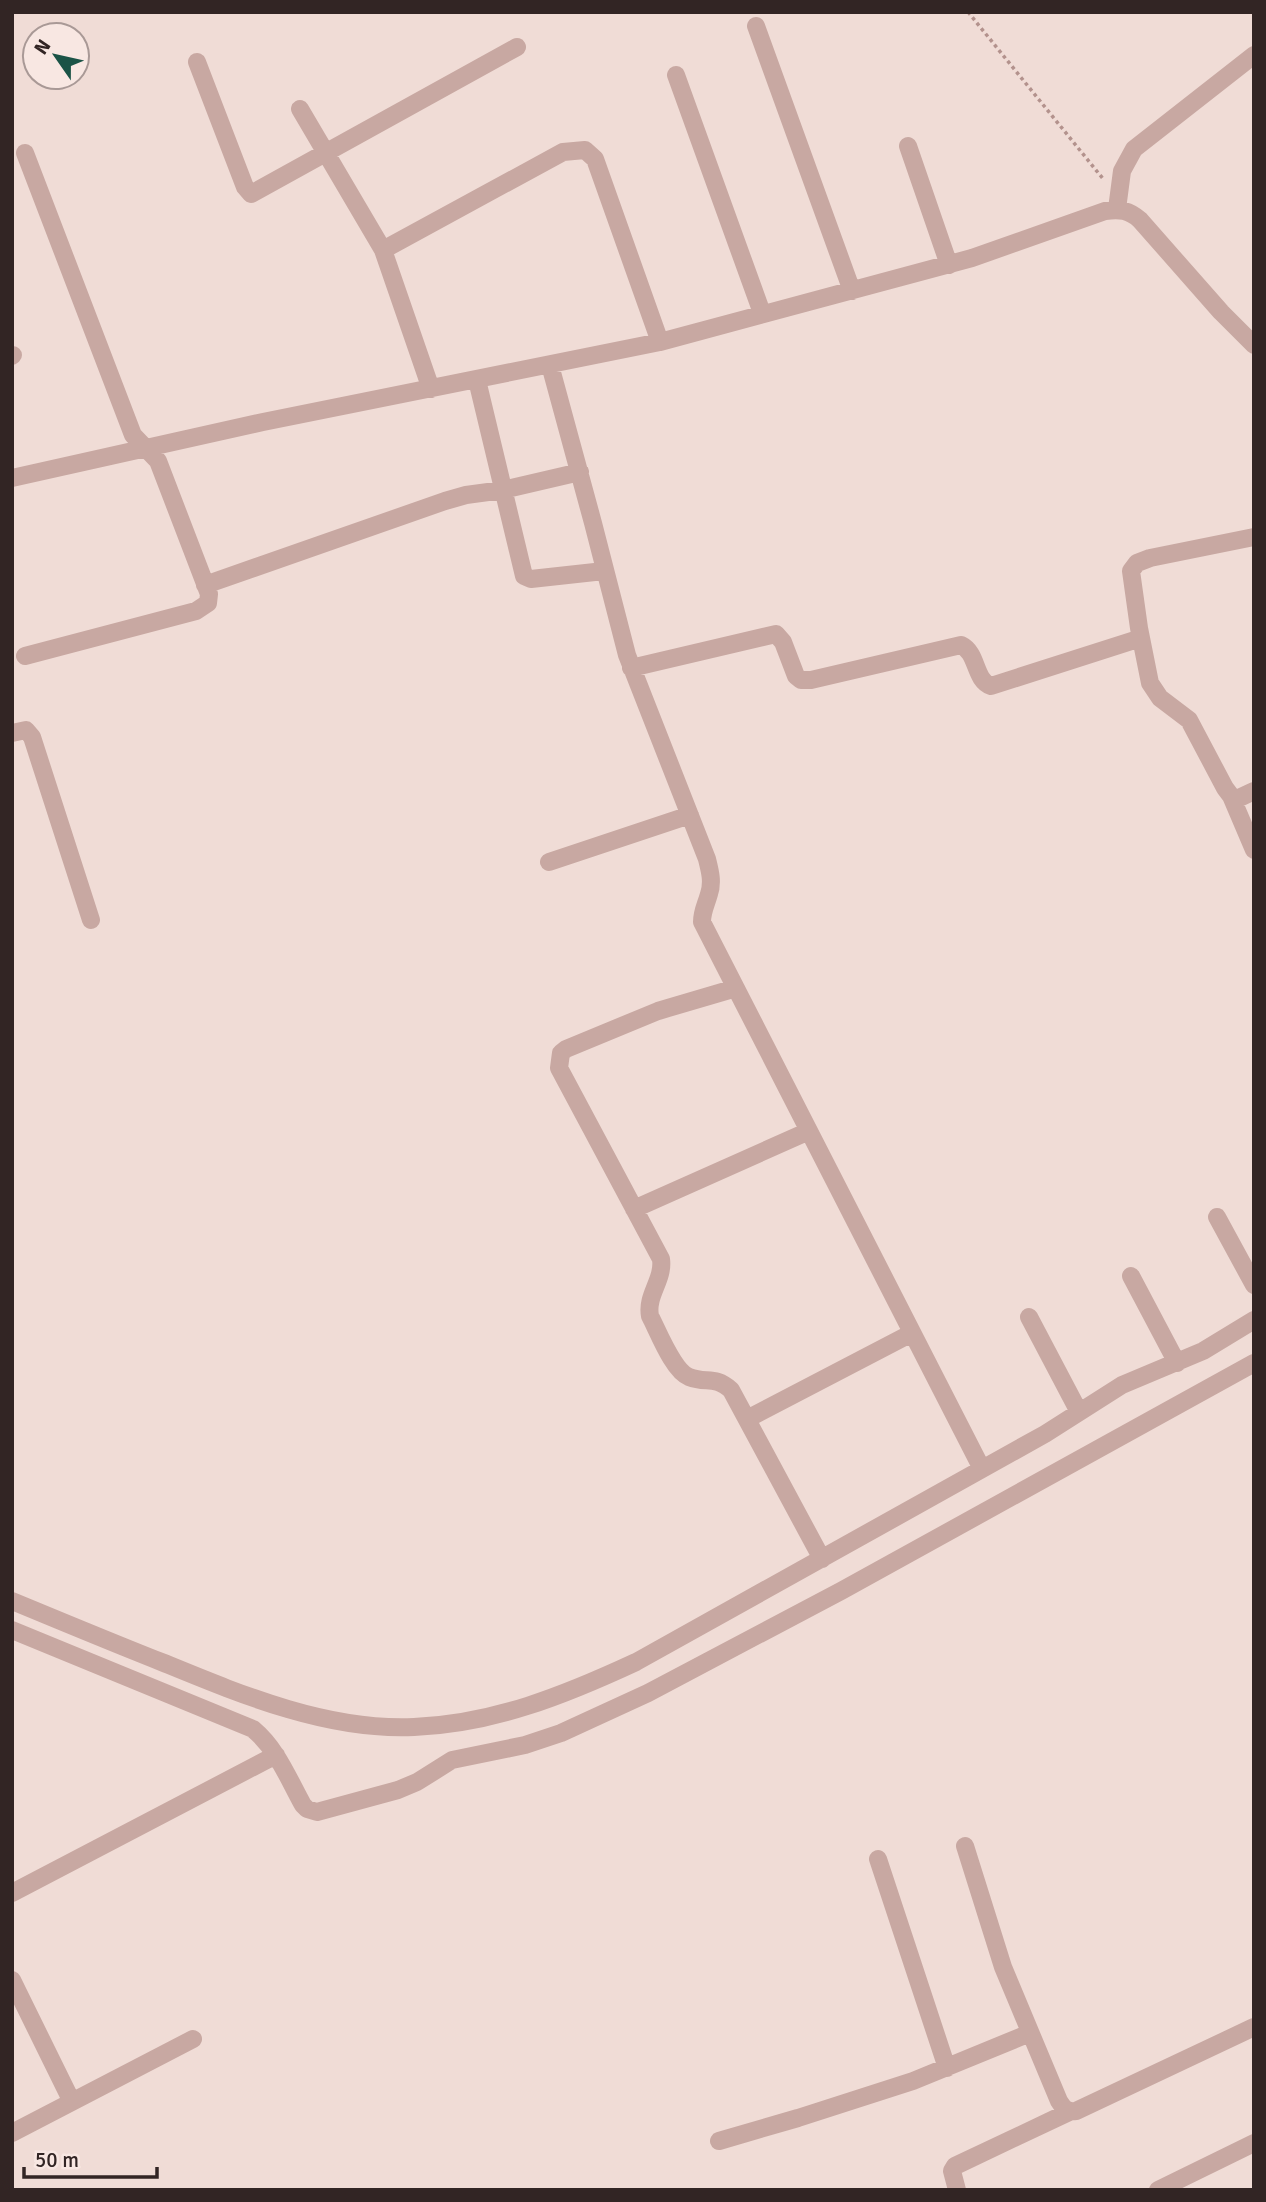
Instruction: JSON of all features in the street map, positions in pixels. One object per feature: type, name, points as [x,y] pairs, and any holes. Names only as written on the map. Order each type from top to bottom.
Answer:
[{"type":"street","points":[[756,26],[852,291]]},
{"type":"street","points":[[197,62],[247,191],[255,193],[517,47]]},
{"type":"street","points":[[1118,204],[1122,171],[1134,149],[1254,55]]},
{"type":"street","points":[[676,75],[762,313]]},
{"type":"street","points":[[300,108],[383,250],[430,389]]},
{"type":"street","points":[[908,146],[948,265]]},
{"type":"street","points":[[383,250],[563,152],[585,150],[595,159],[660,342]]},
{"type":"street","points":[[25,153],[133,435],[154,456],[160,467],[209,594],[208,603],[196,611],[25,656]]},
{"type":"street","points":[[12,478],[263,422],[660,342],[948,265],[1105,211],[1118,204]]},
{"type":"street","points":[[1118,204],[1140,220],[1221,312],[1254,345]]},
{"type":"street","points":[[550,365],[631,668],[707,859],[712,880],[702,909],[702,922],[982,1469]]},
{"type":"street","points":[[477,380],[524,576],[531,579],[604,571]]},
{"type":"street","points":[[205,585],[445,501],[580,472]]},
{"type":"street","points":[[1254,537],[1150,558],[1137,563],[1131,571],[1150,683],[1154,691],[1189,720],[1231,796],[1254,850]]},
{"type":"street","points":[[631,668],[776,634],[783,642],[796,676],[801,680],[811,680],[961,645],[970,651],[983,681],[991,686],[1141,638]]},
{"type":"street","points":[[12,733],[26,730],[32,737],[91,920]]},
{"type":"street","points":[[1231,796],[1239,798],[1254,791]]},
{"type":"street","points":[[549,862],[690,815]]},
{"type":"street","points":[[736,988],[637,1019],[561,1053],[559,1068],[661,1259],[660,1275],[648,1308],[674,1363],[689,1378],[718,1380],[731,1390],[822,1559]]},
{"type":"street","points":[[634,1209],[809,1131]]},
{"type":"street","points":[[1217,1217],[1254,1285]]},
{"type":"street","points":[[1131,1276],[1177,1363]]},
{"type":"street","points":[[1029,1317],[1079,1412]]},
{"type":"street","points":[[12,1601],[224,1688],[312,1716],[354,1723],[414,1727],[515,1712],[585,1686],[636,1662],[1045,1434],[1122,1385],[1177,1363],[1254,1320]]},
{"type":"street","points":[[747,1419],[912,1333]]},
{"type":"street","points":[[12,1630],[245,1725],[266,1740],[303,1805],[307,1810],[317,1812],[398,1790],[417,1782],[452,1760],[525,1745],[561,1733],[648,1693],[841,1591],[1254,1363]]},
{"type":"street","points":[[12,1893],[276,1755]]},
{"type":"street","points":[[965,1846],[1003,1967],[1059,2101],[1069,2112]]},
{"type":"street","points":[[878,1859],[947,2068]]},
{"type":"street","points":[[12,1980],[72,2102]]},
{"type":"street","points":[[957,2190],[952,2171],[955,2166],[1254,2028]]},
{"type":"street","points":[[719,2141],[798,2119],[947,2068],[1030,2033]]},
{"type":"street","points":[[12,2133],[193,2039]]},
{"type":"street","points":[[1158,2190],[1254,2143]]},
{"type":"path","points":[[968,12],[1118,204]]}]
